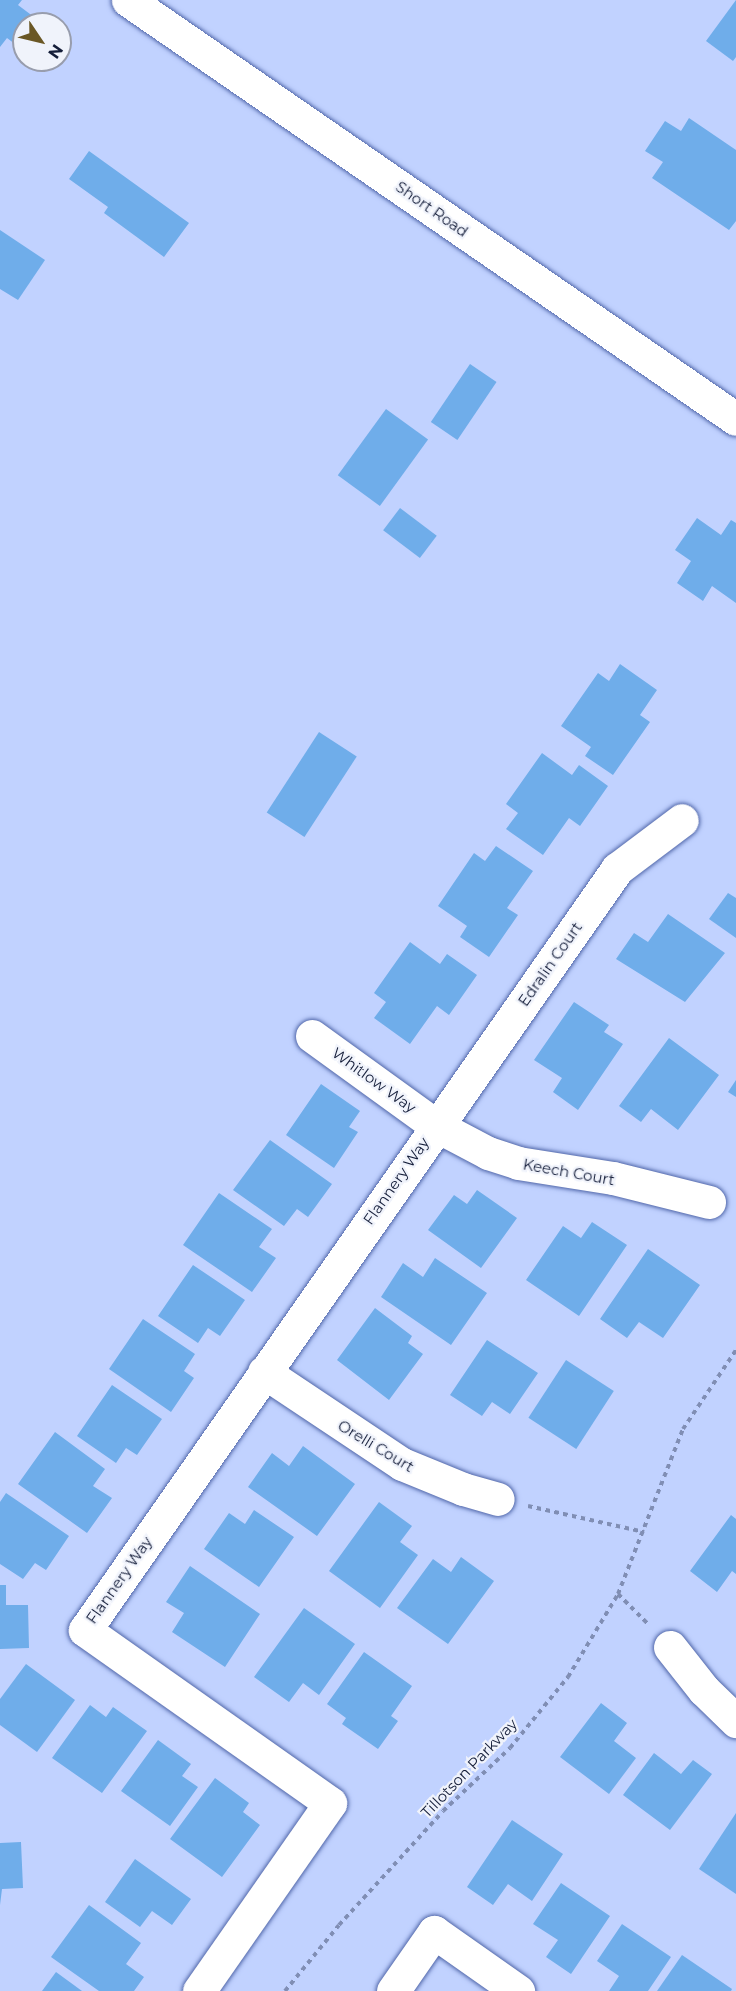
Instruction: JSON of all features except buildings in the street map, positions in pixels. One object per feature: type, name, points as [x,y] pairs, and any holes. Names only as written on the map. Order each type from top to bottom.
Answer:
[{"type":"street","name":"Short Road","points":[[128,0],[736,419]]},
{"type":"street","name":"Edralin Court","points":[[435,1125],[617,869],[682,820]]},
{"type":"street","name":"Whitlow Way","points":[[312,1036],[435,1125]]},
{"type":"street","name":"Keech Court","points":[[435,1125],[488,1153],[518,1163],[613,1178],[709,1202]]},
{"type":"street","name":"Flannery Way","points":[[199,1991],[330,1803],[85,1630],[435,1125]]},
{"type":"street","name":"Orelli Court","points":[[264,1372],[402,1464],[464,1490],[498,1499]]},
{"type":"street","points":[[670,1647],[704,1690],[736,1721]]},
{"type":"street","points":[[393,1991],[434,1932],[518,1991]]},
{"type":"path","name":"Tillotson Parkway","points":[[285,1991],[339,1925],[435,1820],[510,1748],[568,1677],[618,1594],[683,1429],[736,1350]]},
{"type":"path","points":[[498,1499],[644,1532]]},
{"type":"path","points":[[618,1594],[670,1647]]}]
